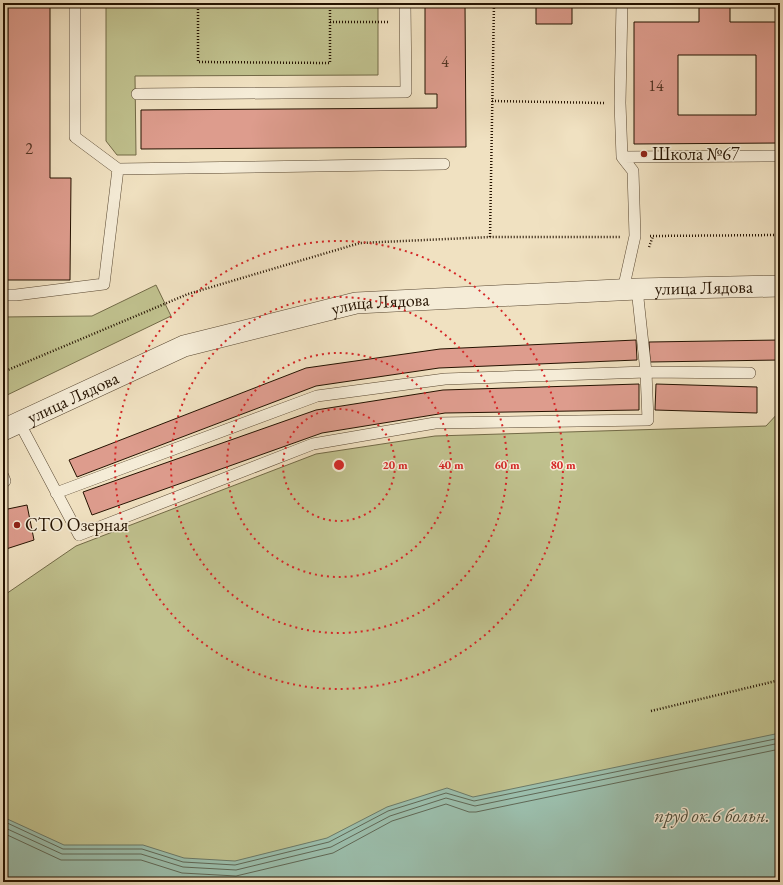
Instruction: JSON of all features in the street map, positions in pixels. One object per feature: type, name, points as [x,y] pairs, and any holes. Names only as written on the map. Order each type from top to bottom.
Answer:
[{"type":"street","name":"улица Лядова","points":[[11,426],[184,346],[356,303],[630,289],[780,286]]},
{"type":"lane","points":[[75,3],[75,137],[118,169],[444,164]]},
{"type":"lane","points":[[137,94],[406,92],[405,3]]},
{"type":"lane","points":[[11,426],[56,493],[79,535],[313,444],[435,422],[648,420],[646,372],[630,289],[635,236],[633,171],[622,157],[620,103],[622,3]]},
{"type":"lane","points":[[622,157],[780,156]]},
{"type":"lane","points":[[3,295],[16,295],[104,284],[118,169]]},
{"type":"lane","points":[[56,493],[317,396],[445,379],[646,372],[750,372]]},
{"type":"lane","points":[[3,476],[5,481],[3,483]]},
{"type":"path","points":[[198,3],[198,62],[330,63],[330,3]]},
{"type":"path","points":[[490,237],[494,3]]},
{"type":"path","points":[[330,22],[405,23]]},
{"type":"path","points":[[492,101],[620,103]]},
{"type":"path","points":[[3,372],[188,294],[360,243],[490,237],[780,235]]},
{"type":"path","points":[[651,711],[780,680]]},
{"type":"shaded area","points":[[106,3],[378,3],[378,75],[135,76],[136,155],[117,155],[106,141]]},
{"type":"shaded area","points":[[156,285],[171,316],[3,397],[3,317],[92,316]]},
{"type":"shaded area","points":[[780,411],[780,882],[3,882],[3,596],[76,546],[316,454],[435,436],[766,426]]},
{"type":"water","name":"пруд ок.6 больн.","points":[[780,733],[780,882],[3,882],[3,817],[64,845],[143,845],[184,858],[235,861],[327,838],[387,807],[447,788],[473,797]]},
{"type":"building","points":[[8,3],[50,3],[50,178],[71,178],[70,280],[3,280],[3,191],[7,191]]},
{"type":"building","points":[[425,3],[465,3],[466,147],[141,149],[141,110],[437,108],[437,94],[425,94]]},
{"type":"building","points":[[536,3],[572,3],[572,24],[536,24]]},
{"type":"building","points":[[699,3],[730,3],[730,22],[780,22],[780,143],[634,144],[634,22],[699,22]],"holes":[[[678,55],[756,55],[756,115],[678,115]]]},
{"type":"building","points":[[636,340],[637,360],[439,368],[316,386],[77,477],[69,460],[306,368],[440,349]]},
{"type":"building","points":[[780,340],[780,360],[650,362],[649,342]]},
{"type":"building","points":[[639,384],[639,410],[445,413],[322,433],[92,515],[83,492],[316,410],[443,390]]},
{"type":"building","points":[[656,384],[757,387],[757,413],[655,410]]},
{"type":"building","name":"СТО Озерная","points":[[27,505],[34,540],[3,550],[3,510]]},
{"type":"place","name":"Школа №67","points":[[644,154]]},
{"type":"place","name":"СТО Озерная","points":[[17,525]]}]
